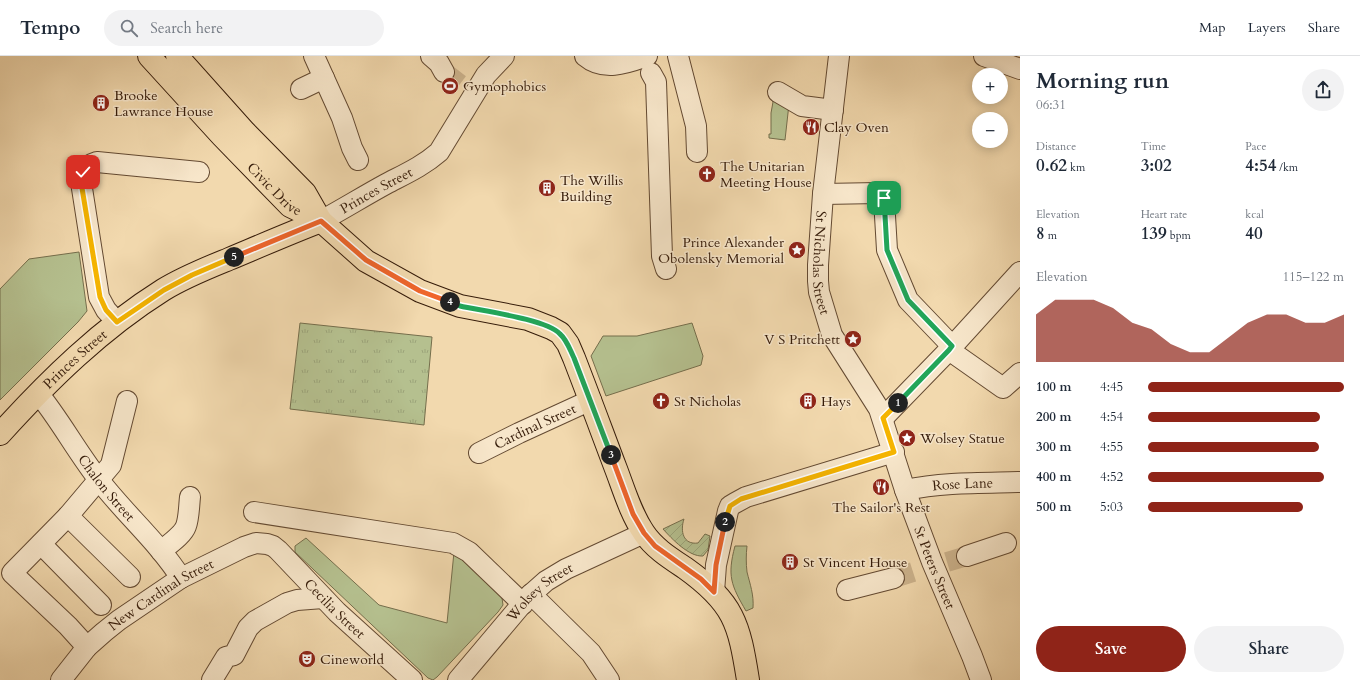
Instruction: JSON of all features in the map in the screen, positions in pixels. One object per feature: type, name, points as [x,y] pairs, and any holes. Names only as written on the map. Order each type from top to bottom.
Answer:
[{"type":"main road","name":"Civic Drive","points":[[149,56],[222,136],[290,206],[321,221]]},
{"type":"main road","name":"Civic Drive","points":[[177,56],[245,132],[305,193],[321,221]]},
{"type":"main road","name":"Princes Street","points":[[0,434],[38,393],[71,361],[117,322],[164,290],[192,275],[321,221]]},
{"type":"main road","points":[[321,221],[366,260],[420,291],[460,306],[528,319],[560,333],[568,344],[591,400],[633,514],[644,533],[655,546],[701,579],[727,606],[737,625],[748,680]]},
{"type":"street","points":[[314,56],[342,118],[352,148],[358,160]]},
{"type":"street","points":[[431,56],[439,63],[444,72]]},
{"type":"street","name":"Princes Street","points":[[321,221],[386,184],[407,174],[438,152],[468,89],[486,75],[504,56]]},
{"type":"street","points":[[586,56],[598,64],[604,65],[649,64],[656,82],[662,256],[666,269]]},
{"type":"street","points":[[678,56],[696,126],[697,152]]},
{"type":"street","name":"St Nicholas Street","points":[[839,56],[823,194],[818,265],[819,292],[832,335],[840,350],[874,401],[883,418],[894,452]]},
{"type":"street","points":[[984,56],[1020,69]]},
{"type":"street","points":[[300,89],[324,78]]},
{"type":"street","points":[[778,92],[802,106],[833,110]]},
{"type":"street","points":[[117,322],[106,310],[100,297],[81,182],[83,172],[90,164],[97,162],[199,172]]},
{"type":"street","points":[[823,194],[878,193],[884,198],[887,250],[908,300],[951,348],[1003,388],[1020,373]]},
{"type":"street","points":[[883,418],[951,348],[1020,272]]},
{"type":"street","name":"Chalon Street","points":[[38,393],[48,405],[99,480],[161,551],[181,578]]},
{"type":"street","name":"Cardinal Street","points":[[479,453],[591,400]]},
{"type":"street","points":[[87,647],[68,626],[12,573],[68,516],[111,465],[127,401]]},
{"type":"street","points":[[714,592],[716,565],[725,519],[730,506],[746,497],[894,452]]},
{"type":"street","name":"St Peters Street","points":[[894,452],[933,565],[981,680]]},
{"type":"street","name":"Rose Lane","points":[[906,490],[926,486],[960,483],[1020,482]]},
{"type":"street","points":[[161,551],[183,531],[186,526],[190,497]]},
{"type":"street","points":[[254,512],[453,542],[469,552],[591,653],[609,680]]},
{"type":"street","points":[[68,516],[130,577]]},
{"type":"street","name":"Wolsey Street","points":[[458,680],[527,599],[546,581],[566,569],[644,533]]},
{"type":"street","name":"New Cardinal Street","points":[[61,680],[87,647],[119,620],[181,578],[244,547],[256,543],[273,546],[278,550]]},
{"type":"street","points":[[967,556],[1006,543]]},
{"type":"street","points":[[41,544],[101,605]]},
{"type":"street","name":"Cecilia Street","points":[[278,550],[323,598],[412,680]]},
{"type":"street","points":[[847,590],[894,578]]},
{"type":"street","points":[[212,680],[226,657],[234,655],[248,628],[256,621],[272,611],[292,602],[323,598]]},
{"type":"green space","points":[[770,97],[789,104],[785,140],[769,138],[769,134],[771,134],[771,113],[773,102]]},
{"type":"green space","points":[[79,252],[87,311],[78,322],[0,400],[0,289],[29,259]]},
{"type":"green space","points":[[300,323],[432,337],[424,425],[290,409]]},
{"type":"green space","points":[[692,323],[703,356],[701,365],[606,396],[591,356],[603,336],[637,336]]},
{"type":"green space","points":[[684,519],[682,528],[684,536],[689,542],[698,543],[705,534],[710,536],[708,550],[703,556],[698,556],[687,551],[663,529]]},
{"type":"green space","points":[[306,538],[379,605],[447,623],[454,552],[502,598],[503,605],[433,680],[428,678],[295,552],[295,546]]},
{"type":"green space","points":[[735,546],[747,546],[747,572],[752,590],[753,608],[746,611],[737,594],[732,580],[731,565]]},
{"type":"tunnel","points":[[444,72],[461,85]]},
{"type":"tunnel","points":[[947,562],[967,556]]},
{"type":"tunnel","points":[[894,578],[919,570]]},
{"type":"place","name":"Gymophobics","points":[[450,86]]},
{"type":"place","name":"Brooke Lawrance House","points":[[101,103]]},
{"type":"place","name":"Clay Oven","points":[[811,127]]},
{"type":"place","name":"The Unitarian Meeting House","points":[[707,174]]},
{"type":"place","name":"The Willis Building","points":[[547,188]]},
{"type":"place","name":"Prince Alexander Obolensky Memorial","points":[[797,250]]},
{"type":"place","name":"V S Pritchett","points":[[853,339]]},
{"type":"place","name":"St Nicholas","points":[[661,401]]},
{"type":"place","name":"Hays","points":[[808,401]]},
{"type":"place","name":"Wolsey Statue","points":[[907,438]]},
{"type":"place","name":"The Sailor's Rest","points":[[881,487]]},
{"type":"place","name":"St Vincent House","points":[[790,562]]},
{"type":"place","name":"Cineworld","points":[[307,659]]},
{"type":"route","points":[[83,172],[81,182],[100,297],[106,310],[117,322],[164,290],[192,275],[321,221],[366,260],[420,291],[460,306],[528,319],[560,333],[568,344],[574,358],[633,514],[644,533],[655,546],[701,579],[714,592],[716,565],[725,519],[730,506],[746,497],[894,452],[883,418],[952,346],[908,300],[887,250],[884,198]]}]
